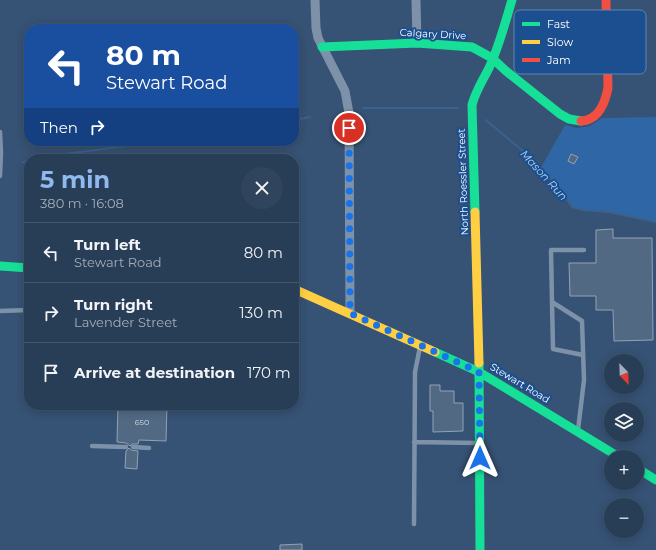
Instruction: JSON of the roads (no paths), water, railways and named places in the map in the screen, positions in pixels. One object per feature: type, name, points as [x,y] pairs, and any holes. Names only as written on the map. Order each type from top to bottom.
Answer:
[{"type":"street","points":[[315,0],[316,28],[322,47],[345,91],[349,113],[350,313]]},
{"type":"street","points":[[416,0],[417,43]]},
{"type":"street","name":"North Roessler Street","points":[[480,550],[479,372],[472,105],[476,91],[489,68],[502,37],[512,0]]},
{"type":"street","name":"Calgary Drive","points":[[606,0],[606,10]]},
{"type":"street","name":"Calgary Drive","points":[[322,47],[417,43],[472,47],[492,58],[560,114],[575,121],[590,120],[602,108],[607,97],[608,74]]},
{"type":"street","points":[[0,266],[24,268]]},
{"type":"street","name":"Stewart Road","points":[[299,292],[350,313],[479,372],[608,450]]},
{"type":"street","points":[[644,472],[656,480]]},
{"type":"lane","points":[[0,132],[0,176]]},
{"type":"lane","points":[[583,354],[552,349],[551,250],[584,250]]},
{"type":"lane","points":[[552,302],[582,321],[584,380],[578,432]]},
{"type":"lane","points":[[0,311],[24,310]]},
{"type":"lane","points":[[414,524],[415,372],[421,345]]},
{"type":"lane","points":[[414,442],[480,443]]},
{"type":"lane","points":[[92,446],[126,447]]},
{"type":"lane","points":[[134,447],[149,448]]},
{"type":"waterway","name":"Mason Run","points":[[363,108],[458,108]]},
{"type":"waterway","name":"Mason Run","points":[[299,119],[310,117]]},
{"type":"waterway","name":"Mason Run","points":[[486,120],[523,151],[560,189],[572,207],[583,210],[609,212],[656,222]]},
{"type":"waterway","name":"Mason Run","points":[[65,154],[127,146]]}]
